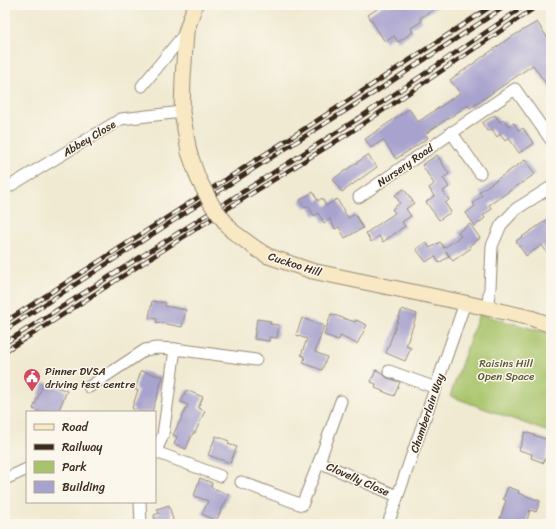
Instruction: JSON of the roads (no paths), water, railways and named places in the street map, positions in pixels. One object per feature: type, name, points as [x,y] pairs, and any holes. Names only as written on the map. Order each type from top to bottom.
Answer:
[{"type":"main road","name":"Cuckoo Hill","points":[[195,5],[186,32],[182,112],[189,152],[198,178],[212,205],[232,231],[268,256],[312,271],[465,302],[531,318],[551,325]]},
{"type":"street","points":[[142,86],[186,32]]},
{"type":"street","name":"Nursery Road","points":[[359,198],[451,132],[515,89],[551,140]]},
{"type":"street","name":"Abbey Close","points":[[5,189],[121,119],[182,112]]},
{"type":"street","points":[[451,132],[480,173]]},
{"type":"street","points":[[487,308],[490,288],[492,246],[502,225],[516,209],[551,187]]},
{"type":"street","name":"Chamberlain Way","points":[[388,524],[465,302]]},
{"type":"street","points":[[89,387],[144,350],[157,348],[175,349],[256,360]]},
{"type":"street","points":[[175,349],[163,435],[156,453],[220,476]]},
{"type":"street","points":[[389,371],[436,388]]},
{"type":"street","name":"Clovelly Close","points":[[241,482],[302,505],[320,462],[341,401]]},
{"type":"street","name":"Clovelly Close","points":[[320,462],[397,496]]},
{"type":"street","points":[[5,479],[26,469]]},
{"type":"street","points":[[140,503],[141,524]]},
{"type":"railway","points":[[5,322],[349,100],[493,5]]},
{"type":"railway","points":[[5,330],[239,178],[383,87],[507,5]]},
{"type":"railway","points":[[5,343],[359,118],[526,5]]},
{"type":"railway","points":[[5,351],[233,205],[351,132],[539,5]]},
{"type":"place","name":"Pinner DVSA driving test centre","points":[[32,392]]},
{"type":"park label","name":"Raisins Hill Open Space","points":[[506,369]]}]
